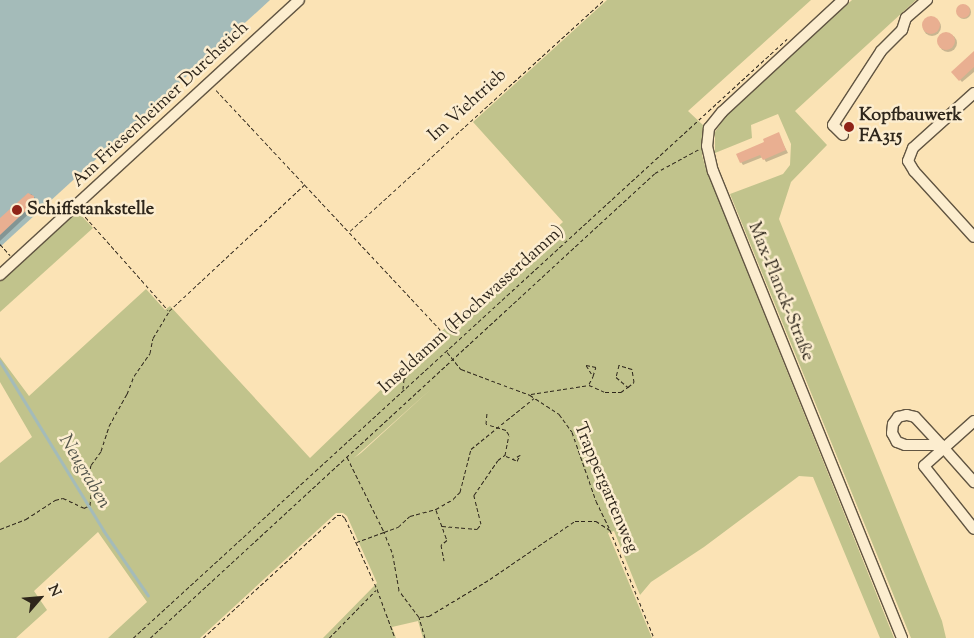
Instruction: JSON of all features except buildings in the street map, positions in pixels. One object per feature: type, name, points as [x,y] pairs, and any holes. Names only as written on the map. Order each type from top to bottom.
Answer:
[{"type":"street","name":"Am Friesenheimer Durchstich","points":[[0,275],[299,0]]},
{"type":"street","points":[[706,146],[709,128],[722,112],[843,0]]},
{"type":"street","points":[[843,135],[833,124],[881,51],[902,30],[906,18],[927,0]]},
{"type":"street","points":[[974,93],[913,148],[908,161],[914,172],[974,237]]},
{"type":"street","name":"Max-Planck-Straße","points":[[706,146],[713,171],[902,638]]},
{"type":"street","points":[[942,447],[905,445],[897,442],[892,433],[893,424],[898,417],[907,415],[915,418],[942,447],[974,482]]},
{"type":"street","points":[[974,421],[942,447],[924,466],[974,529]]},
{"type":"path","name":"Im Viehtrieb","points":[[350,231],[604,0]]},
{"type":"path","name":"Inseldamm (Hochwasserdamm)","points":[[133,638],[787,39]]},
{"type":"path","points":[[209,82],[440,329],[439,338],[404,379],[402,386],[404,390]]},
{"type":"path","points":[[150,638],[655,173],[706,146]]},
{"type":"path","points":[[0,529],[26,520],[55,500],[68,500],[84,508],[90,505],[92,487],[89,475],[90,466],[101,451],[109,426],[127,394],[134,376],[150,353],[153,338],[169,311],[305,184]]},
{"type":"path","points":[[76,205],[169,311]]},
{"type":"path","points":[[0,244],[13,258]]},
{"type":"path","name":"Trappergartenweg","points":[[446,351],[461,369],[530,394],[559,414],[572,432],[596,501],[610,530],[654,638]]},
{"type":"path","points":[[530,394],[589,385],[605,392],[621,392],[628,387],[634,382],[632,369],[619,365],[616,376],[628,387]]},
{"type":"path","points":[[589,385],[593,376]]},
{"type":"path","points":[[356,542],[398,527],[410,516],[436,510],[453,499],[460,492],[471,448],[534,397]]},
{"type":"path","points":[[442,526],[477,530],[480,524],[474,495],[498,460],[505,455],[509,435],[506,430],[486,424],[487,413]]},
{"type":"path","points":[[505,455],[513,459]]},
{"type":"path","points":[[346,456],[384,532],[394,558],[399,590],[419,617],[425,638]]},
{"type":"path","points":[[436,510],[447,540],[441,545],[444,561]]},
{"type":"path","points":[[203,638],[337,515],[345,518],[377,589],[394,638]]},
{"type":"path","points":[[419,617],[429,616],[490,580],[575,521],[596,522],[610,530]]},
{"type":"path","points":[[329,638],[377,589]]},
{"type":"green space","points":[[607,0],[811,0],[688,111],[705,127],[702,155],[706,169],[894,638],[880,638],[813,477],[799,476],[704,547],[651,582],[640,595],[614,531],[608,533],[652,638],[423,638],[418,621],[392,627],[396,638],[323,638],[377,583],[347,516],[343,513],[336,513],[200,638],[108,638],[147,602],[98,532],[34,591],[47,610],[16,638],[0,638],[0,463],[32,437],[0,382],[0,357],[29,396],[146,289],[165,310],[170,306],[310,458],[444,329],[563,222],[473,122]],"holes":[[[431,389],[361,453],[354,458]]]},
{"type":"green space","points":[[852,0],[916,0],[795,111],[827,145],[791,182],[779,219],[942,621],[946,638],[911,638],[730,194],[783,174],[790,165],[791,144],[778,114],[751,125],[752,138],[715,153],[715,132],[728,113]]},
{"type":"green space","points":[[77,211],[93,228],[0,312],[0,281]]},
{"type":"water","points":[[0,0],[270,0],[0,247]]},
{"type":"waterway","name":"Neugraben","points":[[0,361],[104,531],[148,595]]},
{"type":"place","name":"Kopfbauwerk FA315","points":[[849,127]]},
{"type":"place","name":"Schiffstankstelle","points":[[17,210]]}]
